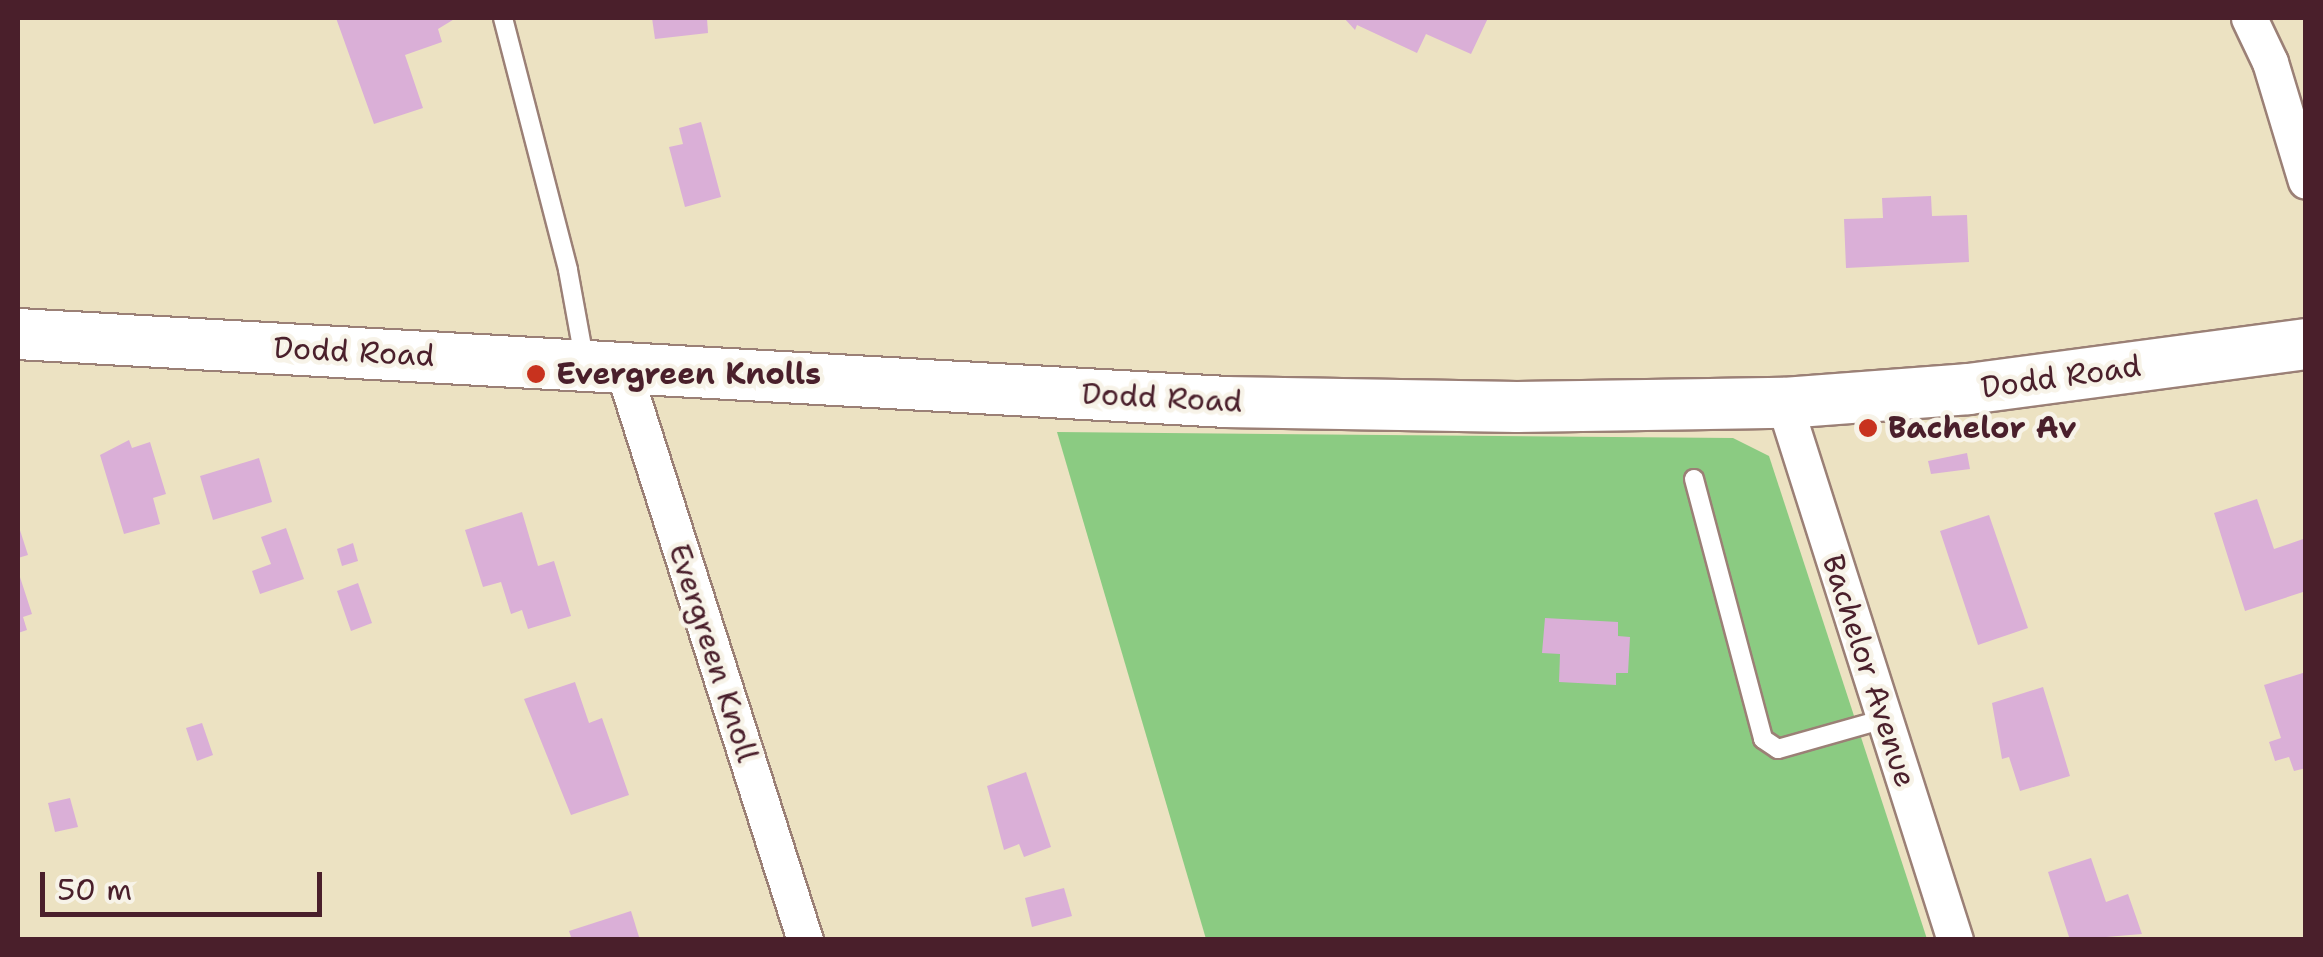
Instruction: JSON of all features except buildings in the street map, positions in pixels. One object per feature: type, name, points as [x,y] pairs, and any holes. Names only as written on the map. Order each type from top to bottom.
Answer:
[{"type":"main road","name":"Dodd Road","points":[[18,334],[1225,402],[1784,402],[1970,389],[2306,344]]},
{"type":"street","points":[[2249,18],[2270,62],[2306,181]]},
{"type":"street","name":"Evergreen Knoll","points":[[603,365],[805,940]]},
{"type":"street","name":"Bachelor Avenue","points":[[1784,402],[1955,940]]},
{"type":"lane","points":[[503,18],[568,270],[603,365]]},
{"type":"lane","points":[[1694,480],[1763,739],[1778,749],[1884,719]]},
{"type":"green space","points":[[1057,432],[1733,438],[1769,456],[1927,939],[1206,939]]},
{"type":"place","name":"Evergreen Knolls","points":[[536,374]]},
{"type":"place","name":"Bachelor Av","points":[[1868,428]]}]
